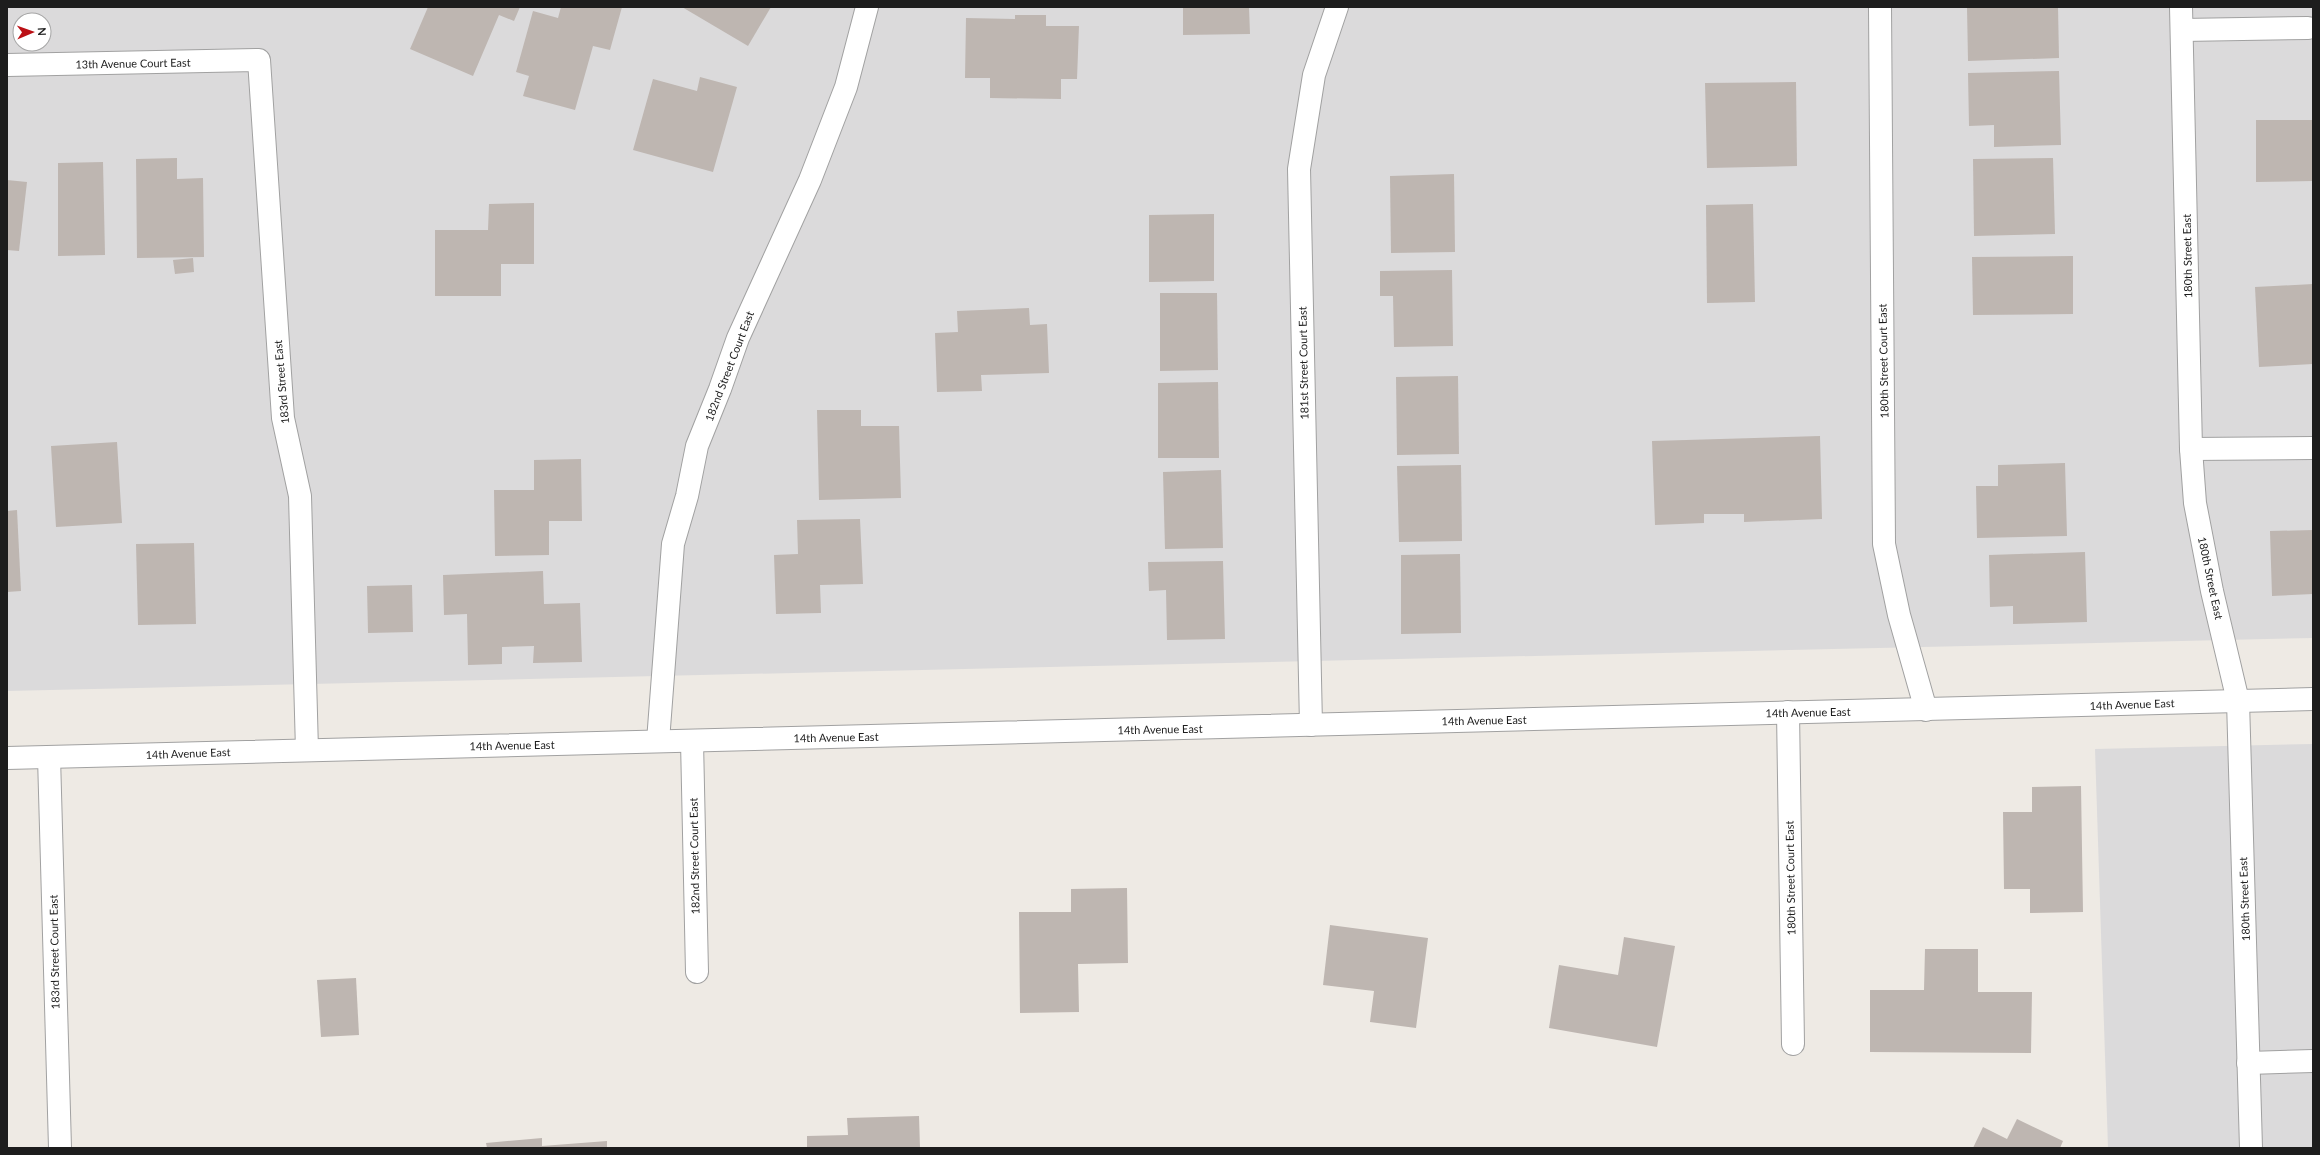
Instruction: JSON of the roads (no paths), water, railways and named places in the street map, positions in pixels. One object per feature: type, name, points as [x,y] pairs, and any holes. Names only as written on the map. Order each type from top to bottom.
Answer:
[{"type":"street","name":"182nd Street Court East","points":[[658,741],[672,544],[687,496],[697,446],[720,389],[738,338],[810,180],[846,88],[867,7]]},
{"type":"street","name":"181st Street Court East","points":[[1311,725],[1299,169],[1314,75],[1337,7]]},
{"type":"street","name":"180th Street Court East","points":[[1880,7],[1884,544],[1899,615],[1926,710]]},
{"type":"street","name":"180th Street East","points":[[2181,7],[2191,449],[2197,510],[2212,591],[2238,701],[2251,1148]]},
{"type":"street","points":[[2182,30],[2308,28]]},
{"type":"street","name":"13th Avenue Court East","points":[[7,65],[259,60]]},
{"type":"street","name":"183rd Street East","points":[[259,60],[283,418],[300,496],[307,750]]},
{"type":"street","points":[[2191,449],[2313,448]]},
{"type":"street","name":"14th Avenue East","points":[[7,758],[2313,699]]},
{"type":"street","name":"180th Street Court East","points":[[1788,712],[1793,1044]]},
{"type":"street","name":"182nd Street Court East","points":[[692,740],[697,972]]},
{"type":"street","name":"183rd Street Court East","points":[[49,757],[60,1148]]},
{"type":"street","points":[[2248,1063],[2313,1062]]}]
